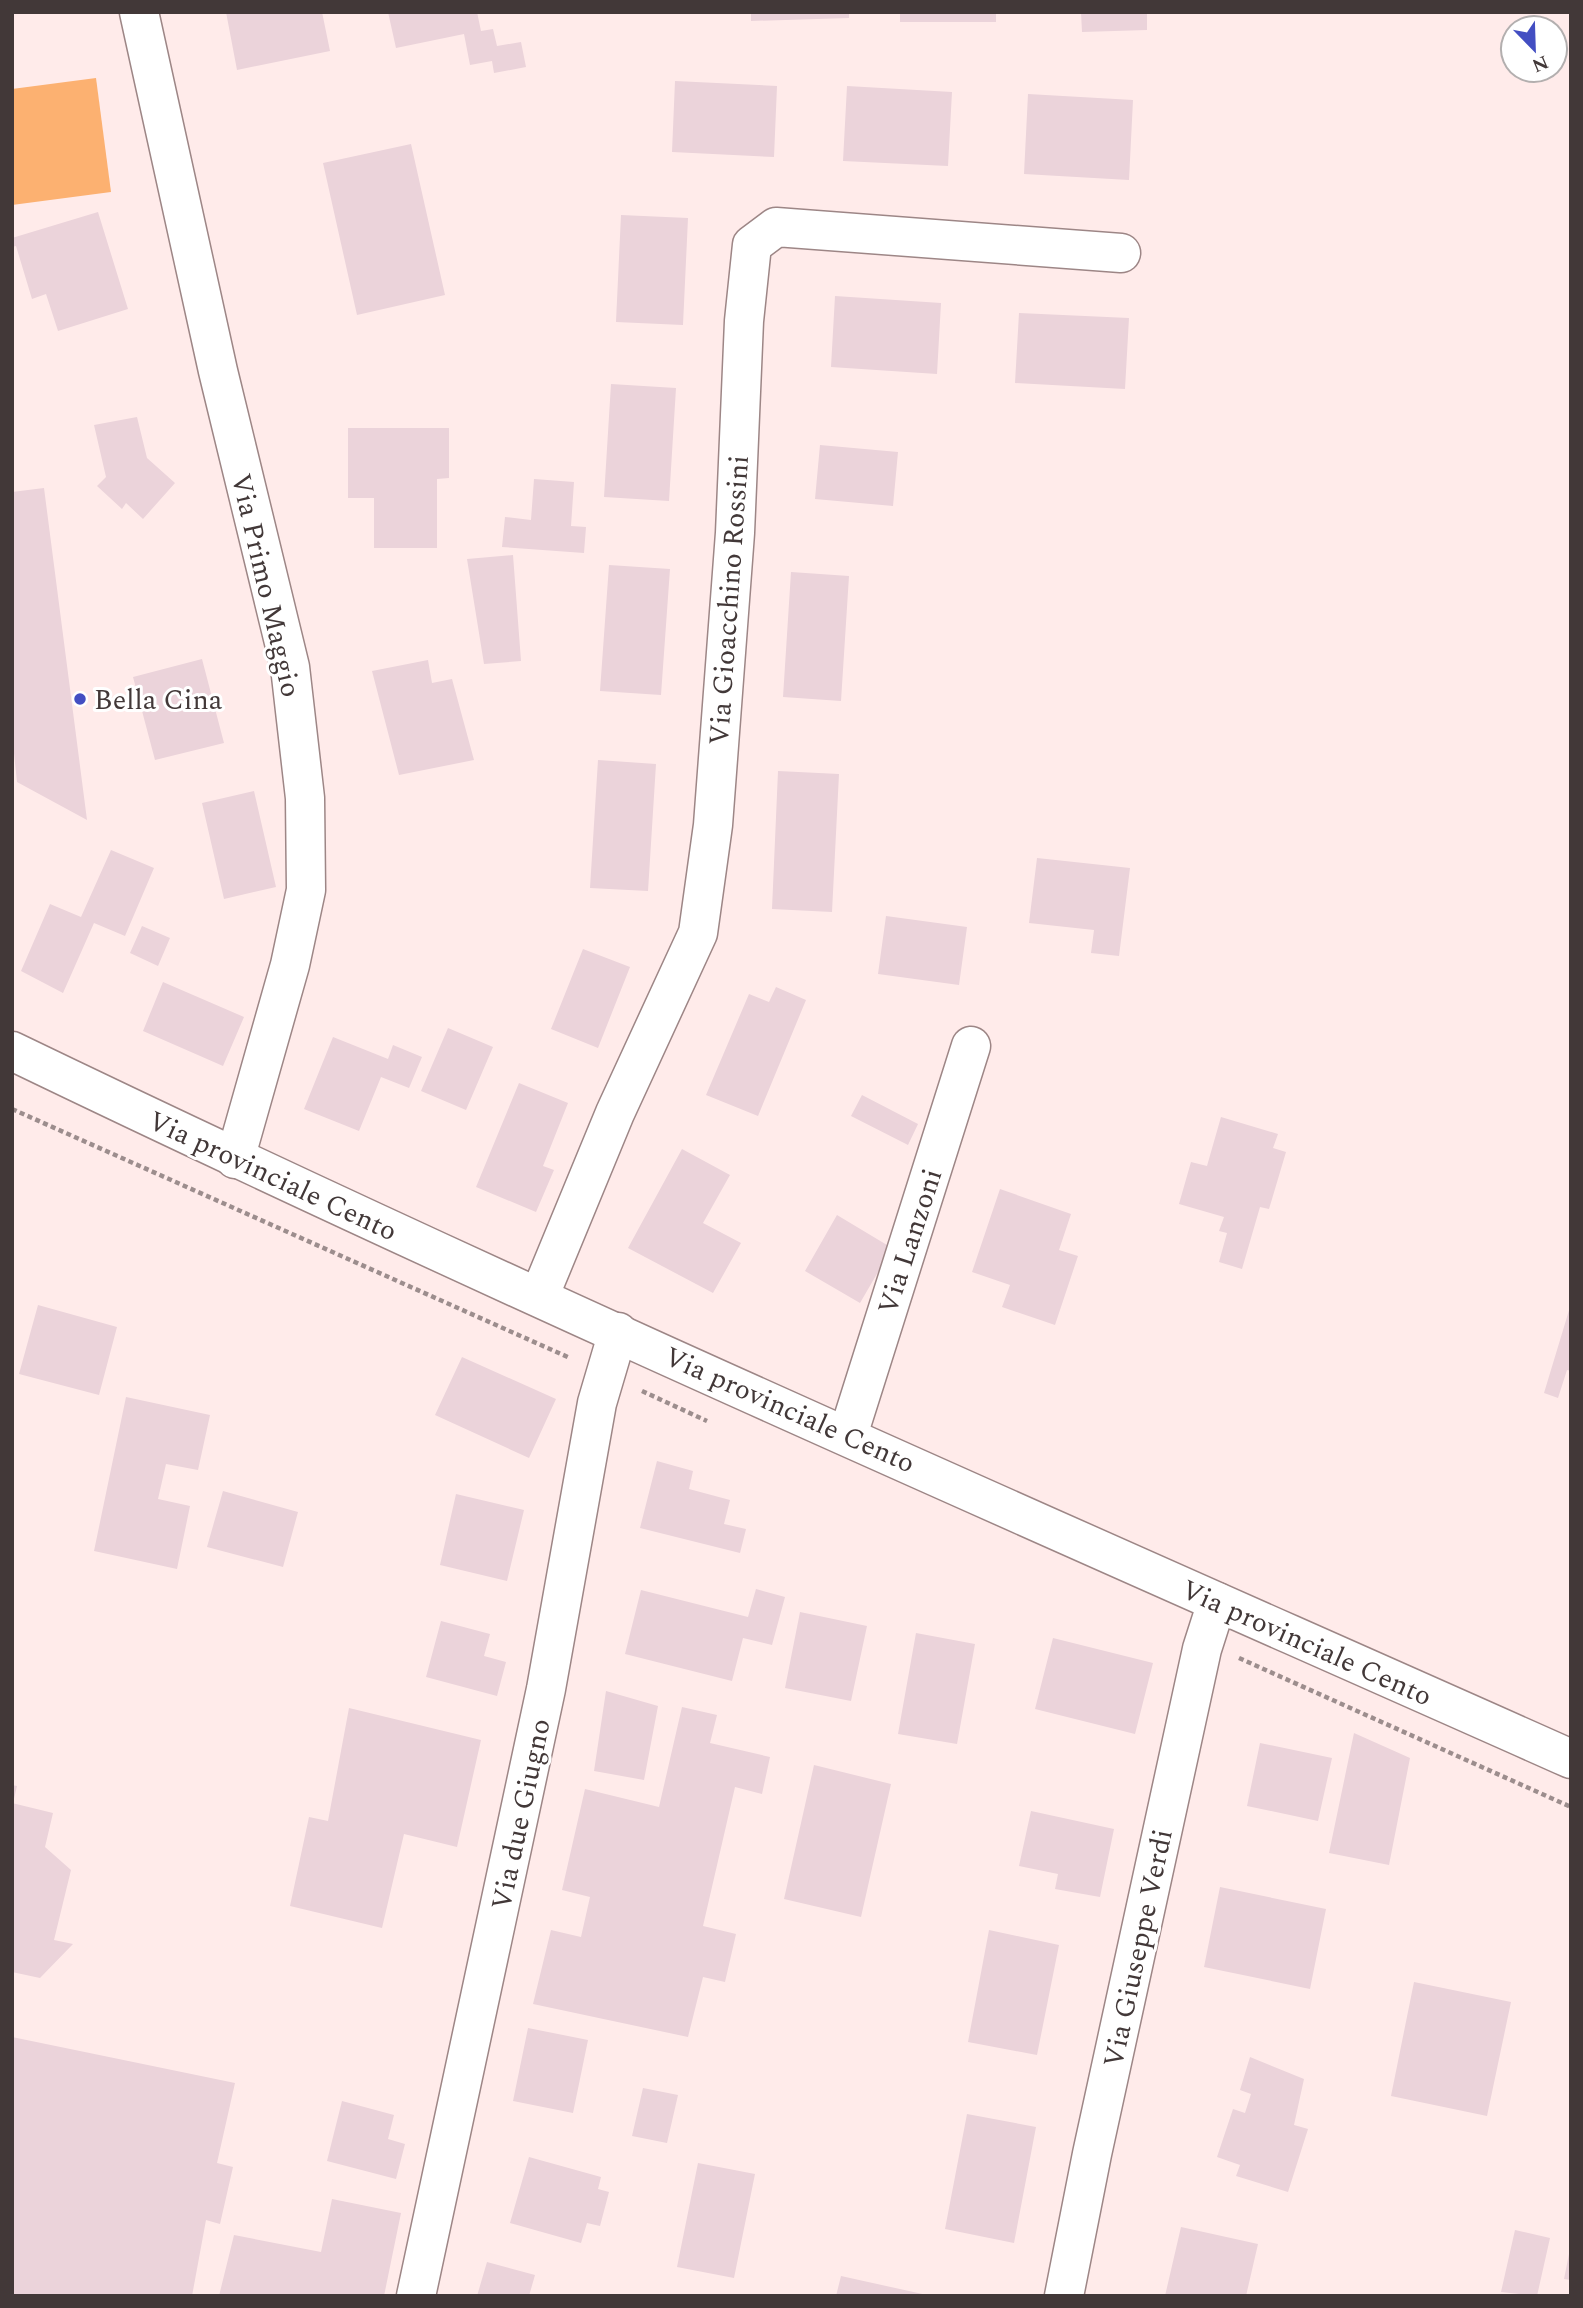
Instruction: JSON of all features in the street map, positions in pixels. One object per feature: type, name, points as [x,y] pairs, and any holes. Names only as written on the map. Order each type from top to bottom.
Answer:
[{"type":"street","name":"Via Primo Maggio","points":[[139,12],[218,371],[290,667],[305,798],[306,890],[290,965],[236,1159]]},
{"type":"street","name":"Via Gioacchino Rossini","points":[[539,1297],[615,1113],[698,933],[713,825],[735,533],[744,321],[752,245],[776,228],[1121,253]]},
{"type":"street","name":"Via Lanzoni","points":[[848,1435],[971,1046]]},
{"type":"street","name":"Via provinciale Cento","points":[[12,1051],[236,1159],[539,1297],[1571,1759]]},
{"type":"street","name":"Via due Giugno","points":[[416,2296],[543,1702],[597,1404],[618,1332]]},
{"type":"street","name":"Via Giuseppe Verdi","points":[[1064,2296],[1092,2154],[1202,1649],[1217,1602]]},
{"type":"shaded area","points":[[96,78],[111,192],[12,205],[12,89]]},
{"type":"building","points":[[226,12],[322,12],[330,51],[237,70]]},
{"type":"building","points":[[388,12],[477,12],[481,31],[493,29],[497,46],[521,42],[526,67],[494,73],[492,61],[470,65],[464,34],[396,48]]},
{"type":"building","points":[[751,12],[849,12],[849,18],[751,21]]},
{"type":"building","points":[[900,12],[996,12],[996,22],[900,22]]},
{"type":"building","points":[[1081,12],[1147,12],[1147,30],[1082,32]]},
{"type":"building","points":[[675,81],[777,86],[774,157],[672,152]]},
{"type":"building","points":[[847,86],[952,92],[948,166],[843,161]]},
{"type":"building","points":[[1028,94],[1133,100],[1129,180],[1024,174]]},
{"type":"building","points":[[411,144],[445,295],[357,315],[323,163]]},
{"type":"building","points":[[98,212],[128,309],[58,331],[46,294],[32,299],[16,246],[12,247],[12,238]]},
{"type":"building","points":[[621,215],[688,218],[683,325],[616,322]]},
{"type":"building","points":[[835,296],[941,303],[937,374],[831,367]]},
{"type":"building","points":[[1019,313],[1129,318],[1125,389],[1015,383]]},
{"type":"building","points":[[611,384],[676,388],[669,501],[604,497]]},
{"type":"building","points":[[137,417],[147,458],[175,483],[143,519],[126,503],[122,509],[97,486],[106,477],[94,425]]},
{"type":"building","points":[[348,428],[449,428],[449,478],[437,479],[437,548],[374,548],[374,498],[348,498]]},
{"type":"building","points":[[820,445],[898,452],[893,506],[815,499]]},
{"type":"building","points":[[534,479],[574,482],[571,526],[586,527],[584,553],[502,547],[505,517],[531,520]]},
{"type":"building","points":[[44,488],[87,820],[17,782],[12,734],[12,492]]},
{"type":"building","points":[[513,555],[521,661],[484,664],[467,559]]},
{"type":"building","points":[[609,565],[670,569],[661,695],[600,691]]},
{"type":"building","points":[[791,572],[849,576],[841,701],[783,697]]},
{"type":"building","points":[[202,659],[224,743],[155,760],[133,677]]},
{"type":"building","points":[[428,660],[432,683],[452,679],[474,760],[399,775],[372,671]]},
{"type":"building","points":[[598,760],[656,764],[648,891],[590,888]]},
{"type":"building","points":[[778,771],[839,774],[832,912],[772,909]]},
{"type":"building","points":[[254,791],[276,887],[224,899],[202,803]]},
{"type":"building","points":[[111,850],[154,868],[125,936],[94,923],[63,993],[21,971],[50,904],[81,917]]},
{"type":"building","points":[[1037,858],[1130,868],[1119,956],[1091,953],[1094,930],[1029,923]]},
{"type":"building","points":[[886,916],[967,927],[959,985],[878,974]]},
{"type":"building","points":[[142,926],[170,938],[158,966],[130,953]]},
{"type":"building","points":[[583,949],[630,967],[598,1048],[551,1029]]},
{"type":"building","points":[[163,982],[244,1017],[223,1066],[143,1031]]},
{"type":"building","points":[[776,987],[806,1000],[758,1116],[706,1095],[749,994],[769,1002]]},
{"type":"building","points":[[448,1028],[493,1047],[466,1110],[421,1091]]},
{"type":"building","points":[[333,1037],[388,1059],[393,1045],[422,1057],[409,1088],[381,1077],[359,1131],[304,1109]]},
{"type":"building","points":[[519,1083],[568,1103],[543,1166],[554,1170],[536,1212],[476,1187]]},
{"type":"building","points":[[862,1095],[918,1124],[908,1145],[851,1116]]},
{"type":"building","points":[[1221,1117],[1278,1134],[1273,1148],[1286,1152],[1269,1209],[1260,1207],[1242,1269],[1219,1262],[1227,1233],[1219,1231],[1224,1217],[1179,1204],[1191,1162],[1207,1166]]},
{"type":"building","points":[[682,1149],[730,1175],[703,1223],[741,1243],[713,1293],[628,1248]]},
{"type":"building","points":[[1000,1189],[1071,1214],[1059,1250],[1078,1256],[1055,1325],[1002,1307],[1010,1285],[972,1272]]},
{"type":"building","points":[[837,1215],[892,1248],[860,1303],[805,1271]]},
{"type":"building","points":[[38,1305],[117,1327],[99,1395],[19,1374]]},
{"type":"building","points":[[1570,1307],[1571,1371],[1567,1370],[1558,1398],[1544,1393]]},
{"type":"building","points":[[462,1357],[556,1399],[529,1458],[435,1415]]},
{"type":"building","points":[[126,1397],[210,1415],[198,1470],[166,1464],[158,1499],[190,1506],[177,1569],[94,1551]]},
{"type":"building","points":[[657,1461],[693,1471],[689,1489],[730,1500],[724,1524],[746,1529],[740,1553],[640,1528]]},
{"type":"building","points":[[223,1491],[298,1512],[283,1567],[207,1547]]},
{"type":"building","points":[[456,1494],[524,1510],[507,1581],[440,1565]]},
{"type":"building","points":[[756,1589],[785,1597],[772,1645],[743,1638],[732,1681],[625,1654],[641,1590],[748,1617]]},
{"type":"building","points":[[800,1612],[867,1626],[851,1701],[785,1688]]},
{"type":"building","points":[[441,1621],[490,1634],[484,1656],[506,1662],[497,1696],[426,1677]]},
{"type":"building","points":[[916,1633],[975,1644],[957,1744],[898,1734]]},
{"type":"building","points":[[1053,1638],[1153,1663],[1135,1734],[1035,1709]]},
{"type":"building","points":[[606,1691],[658,1706],[644,1780],[594,1771]]},
{"type":"building","points":[[682,1707],[717,1715],[710,1743],[770,1757],[762,1794],[735,1787],[703,1926],[736,1934],[725,1982],[703,1977],[688,2037],[533,2004],[551,1930],[581,1937],[590,1897],[562,1890],[585,1789],[659,1807]]},
{"type":"building","points":[[349,1708],[481,1740],[457,1847],[404,1834],[382,1928],[290,1906],[309,1817],[328,1821]]},
{"type":"building","points":[[1354,1733],[1410,1758],[1389,1865],[1329,1853]]},
{"type":"building","points":[[1260,1743],[1332,1758],[1318,1821],[1247,1806]]},
{"type":"building","points":[[814,1765],[891,1784],[861,1917],[784,1899]]},
{"type":"building","points":[[12,1785],[17,1786],[13,1803],[12,1803]]},
{"type":"building","points":[[12,1803],[53,1813],[45,1847],[71,1870],[54,1940],[73,1944],[40,1978],[12,1972]]},
{"type":"building","points":[[1031,1811],[1114,1829],[1100,1897],[1055,1889],[1058,1874],[1019,1866]]},
{"type":"building","points":[[1220,1887],[1326,1909],[1310,1989],[1204,1967]]},
{"type":"building","points":[[989,1930],[1059,1945],[1037,2055],[968,2042]]},
{"type":"building","points":[[1414,1982],[1511,2002],[1487,2116],[1391,2096]]},
{"type":"building","points":[[528,2028],[588,2040],[573,2113],[513,2101]]},
{"type":"building","points":[[12,2037],[235,2083],[217,2163],[233,2167],[220,2224],[206,2220],[192,2296],[12,2296]]},
{"type":"building","points":[[1250,2057],[1304,2079],[1294,2125],[1308,2129],[1288,2192],[1236,2176],[1240,2165],[1217,2157],[1233,2109],[1245,2113],[1251,2094],[1240,2090]]},
{"type":"building","points":[[643,2088],[678,2095],[667,2143],[632,2136]]},
{"type":"building","points":[[342,2101],[394,2115],[388,2139],[405,2144],[396,2179],[327,2161]]},
{"type":"building","points":[[967,2114],[1036,2127],[1014,2243],[945,2229]]},
{"type":"building","points":[[529,2157],[601,2177],[598,2189],[609,2192],[600,2226],[587,2223],[581,2243],[510,2223]]},
{"type":"building","points":[[698,2163],[755,2174],[734,2278],[677,2267]]},
{"type":"building","points":[[332,2199],[401,2213],[384,2296],[219,2296],[234,2235],[321,2252]]},
{"type":"building","points":[[1181,2227],[1258,2244],[1246,2296],[1165,2296]]},
{"type":"building","points":[[1515,2230],[1550,2238],[1537,2296],[1501,2292]]},
{"type":"building","points":[[1571,2249],[1571,2280],[1564,2279]]},
{"type":"building","points":[[487,2262],[535,2275],[529,2296],[477,2296]]},
{"type":"building","points":[[841,2276],[927,2295],[836,2296]]},
{"type":"place","name":"Bella Cina","points":[[80,699]]}]
